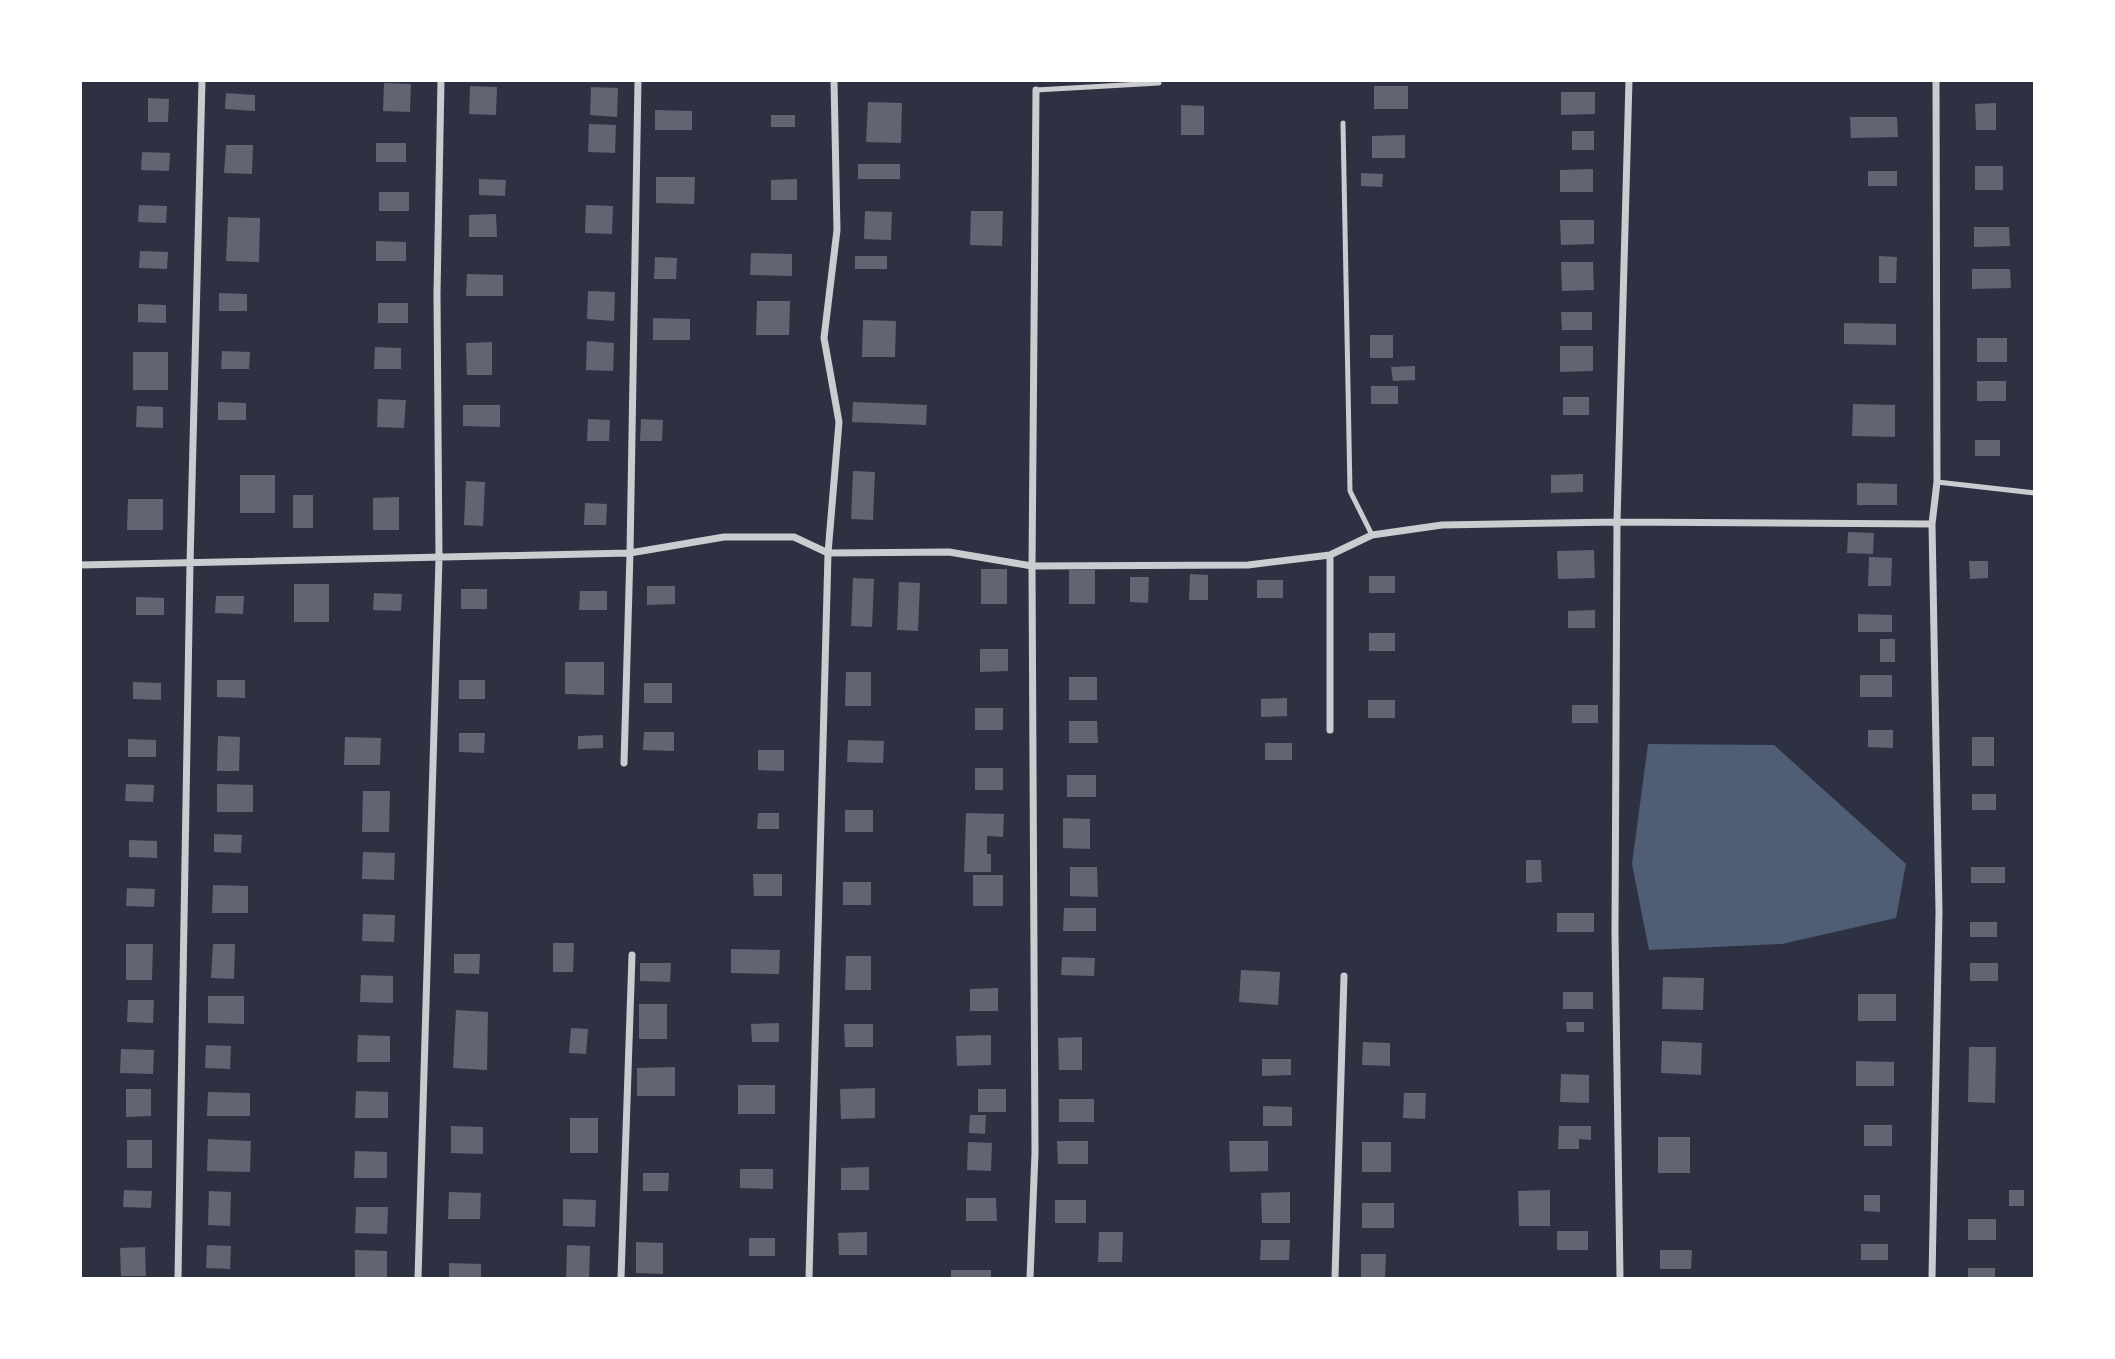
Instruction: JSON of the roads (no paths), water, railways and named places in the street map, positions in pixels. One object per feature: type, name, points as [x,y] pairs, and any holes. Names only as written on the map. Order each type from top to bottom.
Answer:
[{"type":"street","points":[[178,1279],[190,564],[202,80]]},
{"type":"street","points":[[418,1279],[439,558],[437,294],[441,80]]},
{"type":"street","points":[[624,763],[638,80]]},
{"type":"street","points":[[809,1279],[828,553],[839,422],[824,338],[836,230],[834,80]]},
{"type":"street","points":[[1619,1279],[1615,933],[1617,522],[1629,80]]},
{"type":"street","points":[[1932,1279],[1939,912],[1932,524],[1937,482],[1936,80]]},
{"type":"street","points":[[1030,1279],[1035,1153],[1032,566],[1036,90]]},
{"type":"street","points":[[80,565],[630,553],[724,537],[794,537],[828,553],[949,552],[1032,566],[1248,565],[1330,555],[1372,535],[1442,525],[1617,522],[1932,524]]},
{"type":"street","points":[[1330,555],[1330,730]]},
{"type":"street","points":[[621,1279],[632,955]]},
{"type":"street","points":[[1335,1279],[1344,976]]},
{"type":"lane","points":[[1036,90],[1159,83]]},
{"type":"lane","points":[[1343,123],[1350,491],[1372,535]]},
{"type":"lane","points":[[1937,482],[2035,494]]},
{"type":"water","points":[[1648,744],[1774,745],[1906,864],[1896,918],[1782,944],[1649,950],[1632,864]]}]
